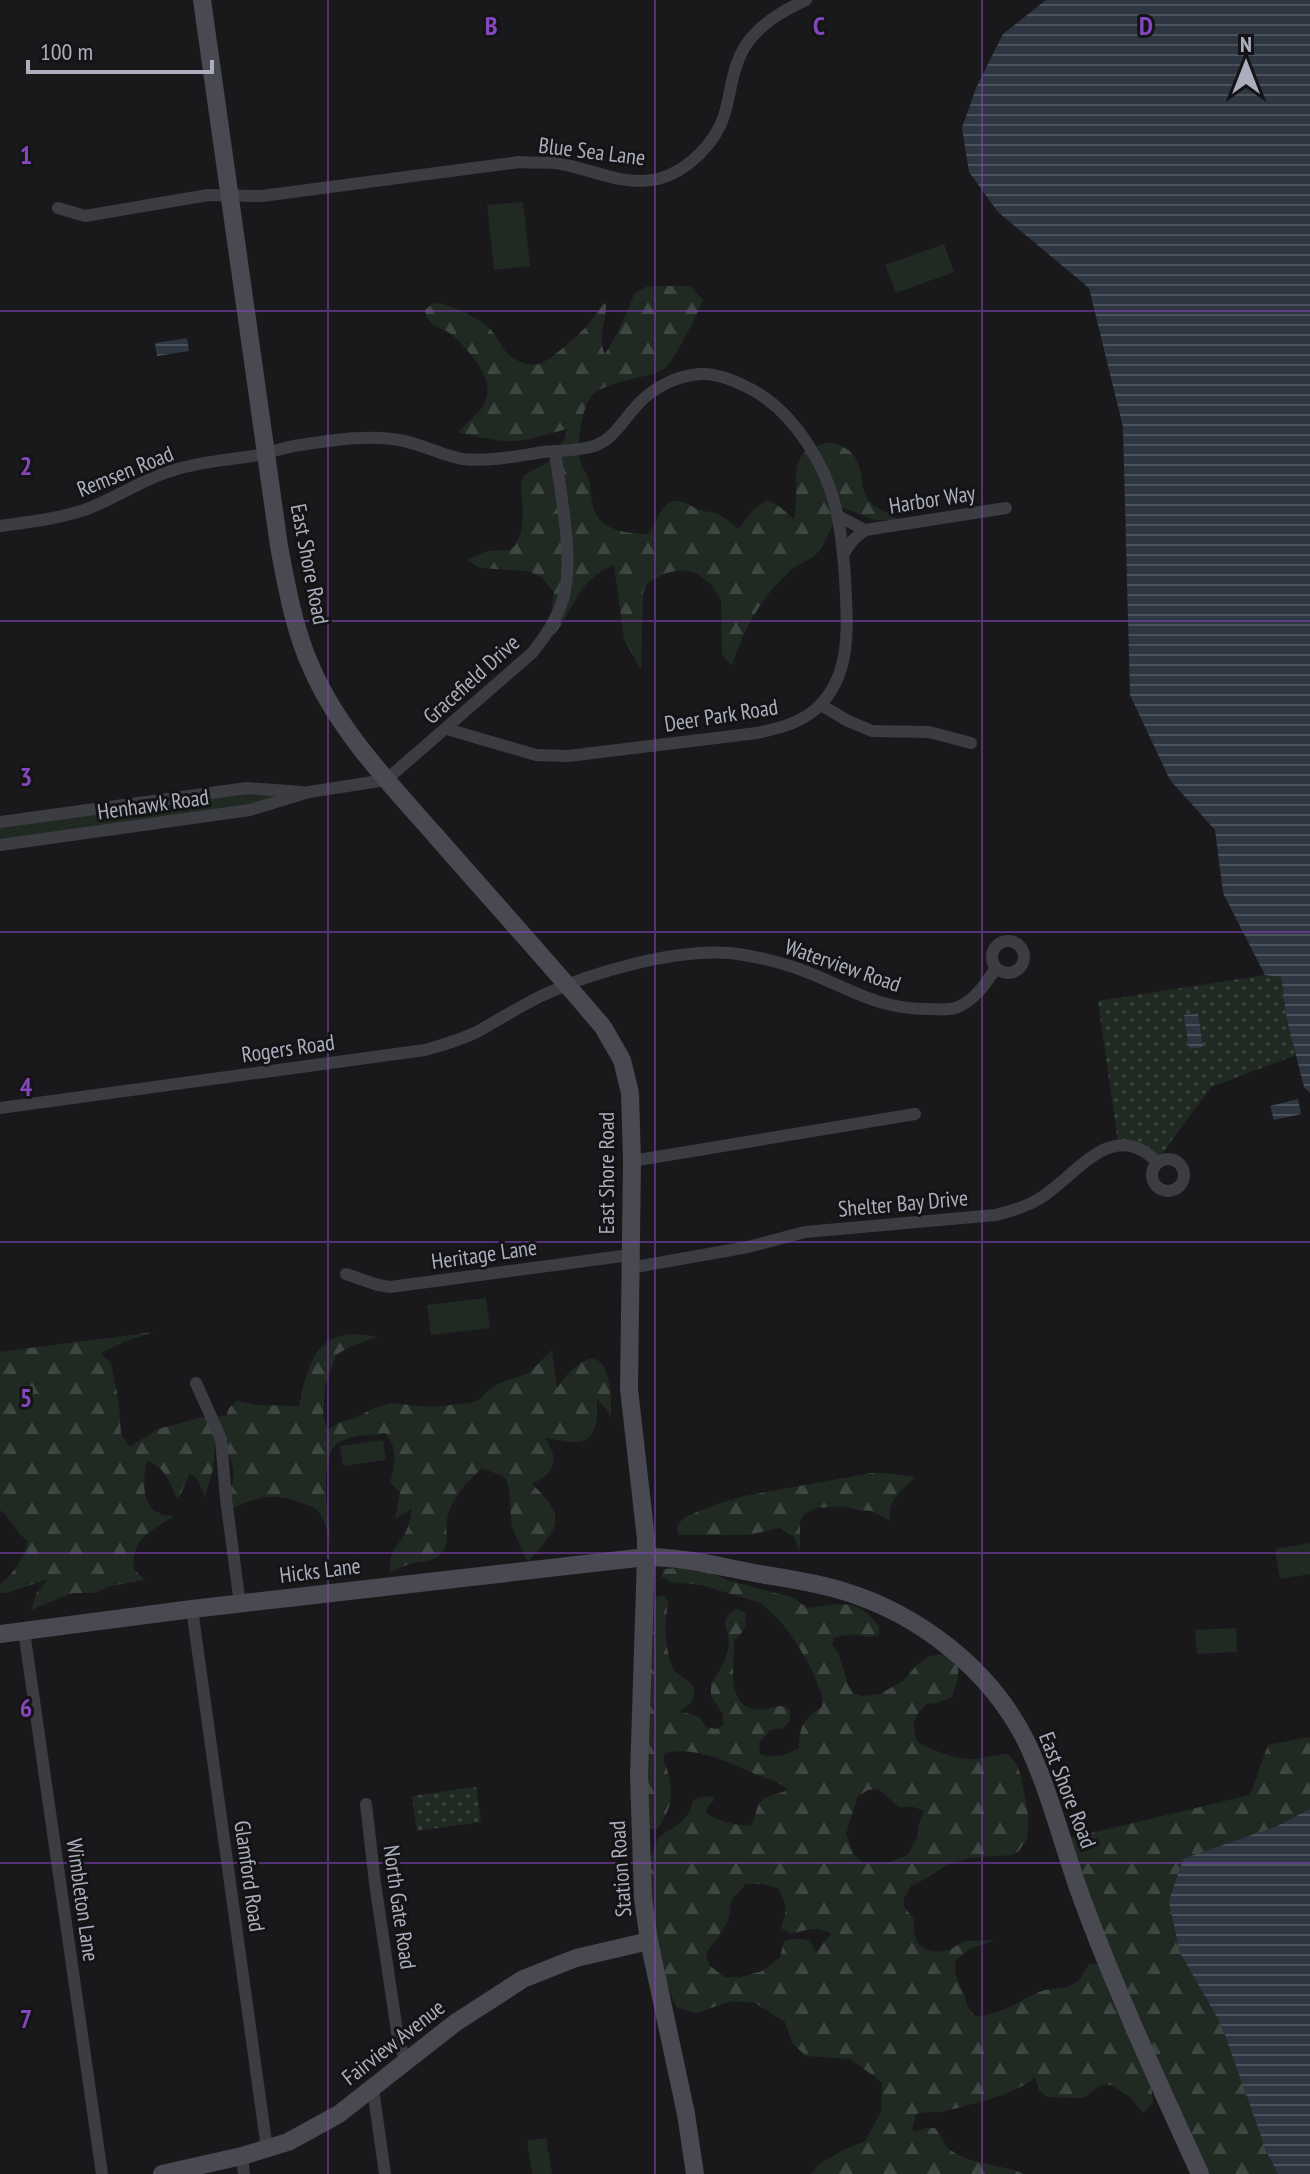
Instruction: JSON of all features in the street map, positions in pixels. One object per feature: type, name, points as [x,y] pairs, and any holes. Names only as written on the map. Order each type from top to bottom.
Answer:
[{"type":"main road","name":"East Shore Road","points":[[202,0],[279,546],[289,600],[312,670],[331,707],[386,780],[603,1027],[622,1060],[630,1093],[632,1161],[629,1389],[646,1557],[686,1560],[780,1577],[827,1586],[864,1598],[908,1619],[944,1643],[978,1674],[1025,1739],[1109,1971],[1200,2174]]},
{"type":"main road","name":"Hicks Lane","points":[[0,1634],[646,1557]]},
{"type":"main road","name":"Station Road","points":[[646,1557],[639,1775],[643,1898],[695,2174]]},
{"type":"main road","name":"Fairview Avenue","points":[[162,2174],[243,2165],[267,2149],[314,2129],[339,2114],[455,2023],[523,1979],[576,1958],[649,1941]]},
{"type":"street","name":"Blue Sea Lane","points":[[58,208],[85,216],[208,195],[262,196],[519,162],[557,164],[627,180],[656,179],[688,165],[715,135],[724,115],[734,70],[757,31],[781,12],[806,0]]},
{"type":"street","points":[[266,453],[297,445],[358,438],[405,441],[462,459],[484,460],[588,448],[607,440],[644,398],[673,379],[701,374],[731,379],[762,394],[789,419],[803,436],[825,477],[838,516],[865,530],[843,554]]},
{"type":"street","name":"Gracefield Drive","points":[[386,780],[532,653],[560,608],[567,576],[567,552],[555,451]]},
{"type":"street","name":"Remsen Road","points":[[0,526],[85,510],[176,469],[266,453]]},
{"type":"street","name":"Harbor Way","points":[[865,530],[1006,508]]},
{"type":"street","name":"Deer Park Road","points":[[447,729],[536,755],[568,756],[757,733],[799,721],[821,705],[831,692],[846,654],[847,613],[838,516]]},
{"type":"street","points":[[821,705],[872,731],[929,732],[971,743]]},
{"type":"street","name":"Henhawk Road","points":[[0,845],[250,810],[309,792],[386,780]]},
{"type":"street","name":"Henhawk Road","points":[[0,822],[247,788],[309,792]]},
{"type":"street","points":[[24,819],[28,842]]},
{"type":"street","name":"Waterview Road","points":[[568,986],[637,963],[691,954],[729,953],[792,966],[882,1004],[911,1009],[949,1009],[961,1006],[985,986],[996,968]]},
{"type":"street","name":"Rogers Road","points":[[0,1108],[425,1050],[474,1033],[542,995],[568,986]]},
{"type":"street","points":[[632,1161],[915,1114]]},
{"type":"street","name":"Shelter Bay Drive","points":[[630,1262],[748,1247],[805,1232],[996,1215],[1039,1200],[1079,1164],[1113,1146],[1136,1147],[1158,1163]]},
{"type":"street","name":"Heritage Lane","points":[[346,1274],[390,1287],[630,1262]]},
{"type":"street","points":[[196,1383],[221,1439],[240,1604]]},
{"type":"street","name":"Glamford Road","points":[[192,1609],[267,2149]]},
{"type":"street","name":"Wimbleton Lane","points":[[24,1631],[102,2174]]},
{"type":"street","name":"North Gate Road","points":[[366,1804],[398,2038],[406,2063]]},
{"type":"street","points":[[373,2089],[385,2174]]},
{"type":"green space","points":[[523,202],[530,266],[494,270],[487,205]]},
{"type":"green space","points":[[944,244],[954,272],[896,293],[885,265]]},
{"type":"green space","points":[[648,286],[690,286],[703,300],[679,348],[664,369],[604,387],[587,404],[579,449],[594,511],[601,521],[620,531],[647,534],[665,506],[677,501],[720,515],[738,529],[755,508],[767,500],[794,519],[799,461],[807,451],[829,443],[852,453],[868,500],[898,520],[875,520],[841,507],[818,552],[791,570],[762,602],[748,626],[732,666],[722,654],[721,600],[710,583],[696,573],[681,570],[666,573],[647,583],[643,593],[641,670],[624,639],[614,565],[596,575],[585,586],[547,644],[554,592],[541,577],[528,571],[480,568],[467,560],[487,551],[509,550],[515,546],[521,533],[521,484],[524,475],[547,463],[564,440],[567,429],[514,441],[458,432],[481,409],[487,385],[468,352],[451,334],[431,323],[425,310],[433,303],[462,311],[488,327],[512,358],[535,365],[550,358],[571,341],[606,302],[602,342],[605,354],[635,293]]},
{"type":"green space","points":[[247,788],[309,792],[250,810],[0,845],[0,822]]},
{"type":"green space","points":[[1265,975],[1281,977],[1296,1055],[1211,1087],[1158,1159],[1118,1142],[1098,1001]]},
{"type":"green space","points":[[486,1298],[490,1328],[431,1335],[427,1305]]},
{"type":"green space","points":[[154,1332],[101,1353],[111,1363],[121,1434],[130,1447],[158,1429],[202,1417],[226,1416],[237,1401],[299,1406],[307,1373],[320,1349],[329,1340],[357,1334],[377,1337],[336,1355],[325,1386],[323,1417],[328,1430],[340,1422],[391,1403],[432,1407],[470,1403],[500,1383],[529,1373],[552,1350],[557,1388],[572,1370],[589,1359],[597,1360],[603,1366],[610,1386],[611,1418],[597,1399],[595,1425],[590,1437],[574,1442],[545,1438],[553,1453],[553,1465],[546,1475],[532,1484],[551,1506],[555,1523],[528,1562],[512,1528],[509,1490],[506,1479],[500,1475],[482,1468],[460,1491],[449,1511],[446,1546],[438,1556],[390,1573],[391,1555],[407,1529],[412,1508],[395,1519],[400,1492],[390,1483],[394,1451],[385,1433],[351,1438],[333,1448],[326,1473],[331,1544],[324,1521],[316,1509],[288,1499],[259,1498],[221,1513],[234,1474],[233,1465],[216,1437],[213,1469],[205,1497],[198,1480],[190,1473],[178,1500],[163,1471],[147,1461],[144,1480],[146,1498],[155,1512],[174,1516],[144,1537],[135,1550],[134,1570],[145,1580],[111,1586],[95,1593],[72,1593],[31,1610],[36,1594],[48,1579],[0,1593],[0,1584],[18,1565],[28,1541],[0,1510],[0,1352]]},
{"type":"green space","points":[[383,1440],[386,1460],[343,1466],[340,1446]]},
{"type":"green space","points":[[872,1473],[915,1477],[893,1502],[890,1521],[872,1511],[843,1506],[816,1508],[804,1514],[800,1522],[800,1551],[794,1537],[780,1528],[747,1535],[680,1535],[677,1531],[678,1524],[685,1517],[744,1496]]},
{"type":"green space","points":[[1310,1543],[1310,1574],[1280,1579],[1275,1549]]},
{"type":"green space","points":[[664,1569],[705,1571],[791,1597],[808,1608],[847,1605],[863,1610],[879,1626],[879,1635],[842,1636],[834,1638],[832,1644],[854,1694],[880,1694],[903,1681],[930,1656],[944,1654],[958,1667],[952,1697],[927,1704],[918,1713],[914,1732],[918,1743],[960,1758],[1008,1754],[1021,1776],[1028,1814],[1028,1837],[1019,1851],[1012,1855],[969,1858],[948,1864],[911,1886],[904,1898],[904,1906],[914,1920],[918,1944],[938,1952],[965,1941],[995,1940],[970,1949],[956,1960],[956,1978],[975,2016],[1001,2011],[1042,1991],[1070,1986],[1079,1980],[1090,1964],[1099,1964],[1105,1969],[1107,1989],[1151,2084],[1153,2103],[1143,2113],[1131,2098],[1111,2085],[1101,2085],[1083,2098],[1047,2097],[1039,2090],[1035,2077],[1017,2089],[991,2099],[941,2112],[916,2114],[912,2130],[935,2128],[947,2147],[958,2155],[1023,2174],[811,2174],[818,2165],[865,2141],[881,2112],[882,2082],[850,2059],[806,2056],[792,2043],[785,2022],[755,2003],[731,2001],[697,2013],[677,2008],[666,1983],[653,1916],[648,1862],[659,1837],[680,1823],[698,1798],[712,1796],[714,1800],[706,1813],[711,1816],[750,1826],[763,1799],[788,1790],[776,1782],[710,1756],[688,1751],[665,1753],[663,1759],[671,1786],[670,1804],[657,1829],[652,1829],[646,1822],[652,1604],[658,1596],[664,1596],[668,1601],[666,1632],[670,1660],[674,1670],[693,1687],[693,1699],[679,1712],[698,1717],[706,1727],[716,1729],[723,1725],[723,1714],[711,1696],[711,1683],[727,1652],[726,1619],[737,1609],[745,1612],[746,1621],[743,1631],[734,1640],[733,1680],[738,1699],[753,1709],[785,1706],[790,1711],[790,1720],[783,1728],[770,1730],[759,1742],[760,1754],[780,1756],[799,1748],[802,1729],[807,1719],[822,1707],[822,1696],[799,1647],[782,1623],[761,1603],[701,1585],[670,1582],[661,1576]],"holes":[[[878,1789],[899,1807],[924,1811],[918,1836],[908,1855],[890,1862],[863,1863],[854,1855],[846,1834],[858,1796]],[[746,1884],[778,1888],[786,1908],[781,1928],[791,1934],[816,1929],[831,1934],[816,1952],[810,1941],[787,1940],[780,1957],[762,1971],[741,1977],[724,1977],[710,1966],[707,1951],[728,1921],[732,1899]]]},
{"type":"green space","points":[[1236,1628],[1237,1652],[1197,1654],[1195,1630]]},
{"type":"green space","points":[[1310,1737],[1310,1809],[1277,1826],[1180,1953],[1221,2024],[1267,2153],[1278,2174],[1200,2174],[1062,1840],[1250,1795],[1268,1745]]},
{"type":"green space","points":[[476,1787],[481,1822],[417,1831],[412,1796]]},
{"type":"green space","points":[[546,2138],[552,2174],[532,2174],[527,2141]]},
{"type":"shaded area","points":[[1046,0],[1310,0],[1310,1093],[1304,1087],[1287,1020],[1281,977],[1265,975],[1223,893],[1215,830],[1170,780],[1130,695],[1123,427],[1089,288],[998,212],[969,172],[962,128],[976,88],[1003,34]]},
{"type":"shaded area","points":[[187,338],[189,351],[157,356],[155,343]]},
{"type":"shaded area","points":[[1198,1014],[1203,1047],[1189,1049],[1184,1015]]},
{"type":"shaded area","points":[[1298,1099],[1301,1114],[1274,1120],[1270,1106]]},
{"type":"shaded area","points":[[1310,1809],[1310,2174],[1278,2174],[1267,2153],[1221,2024],[1180,1953],[1169,1901],[1183,1859],[1277,1826]]}]
